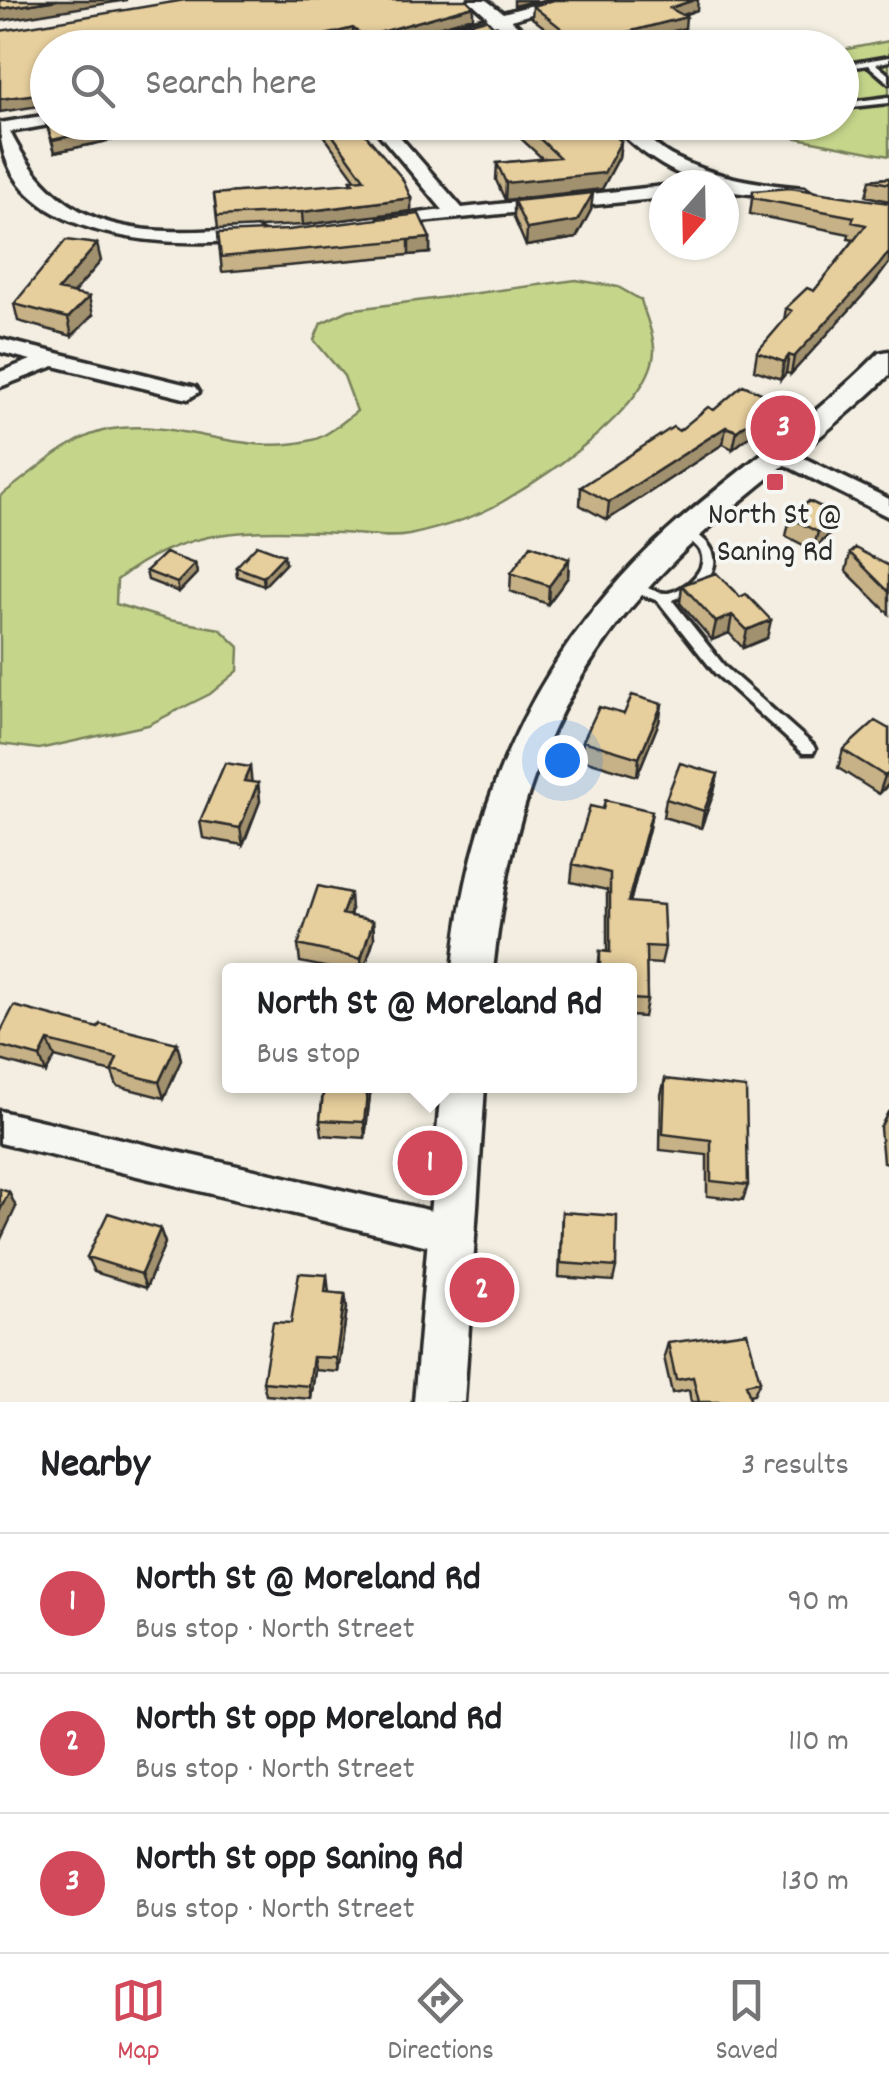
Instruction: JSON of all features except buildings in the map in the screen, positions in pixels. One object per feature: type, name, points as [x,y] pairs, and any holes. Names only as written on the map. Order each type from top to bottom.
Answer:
[{"type":"street","points":[[477,0],[514,30]]},
{"type":"street","points":[[455,30],[570,0]]},
{"type":"street","points":[[30,123],[0,129],[20,170],[40,194],[86,220],[165,236],[270,233]]},
{"type":"street","points":[[394,140],[458,214]]},
{"type":"street","points":[[640,140],[666,161],[688,170]]},
{"type":"street","points":[[739,187],[831,198]]},
{"type":"street","points":[[358,225],[649,194]]},
{"type":"street","points":[[0,345],[188,392]]},
{"type":"street","points":[[0,380],[52,358]]},
{"type":"street","points":[[474,963],[490,852],[510,782],[534,724],[586,638],[630,585],[686,532],[855,396],[889,359]]},
{"type":"street","points":[[784,456],[889,509]]},
{"type":"street","points":[[439,1402],[462,1093]]},
{"type":"street","points":[[0,1127],[450,1233]]},
{"type":"lane","points":[[859,64],[889,59]]},
{"type":"lane","points":[[870,62],[889,80]]},
{"type":"lane","points":[[859,104],[889,100]]},
{"type":"lane","points":[[663,598],[688,589],[709,566],[706,548],[686,532]]},
{"type":"lane","points":[[630,585],[663,598],[720,670],[808,749]]},
{"type":"green space","points":[[889,41],[889,156],[808,140],[859,140],[859,47]]},
{"type":"green space","points":[[576,280],[618,287],[641,300],[654,345],[649,372],[635,394],[593,438],[502,502],[433,529],[392,537],[280,531],[223,534],[169,549],[143,562],[117,580],[116,604],[169,620],[220,629],[239,647],[238,671],[210,694],[148,725],[39,749],[0,744],[0,496],[67,447],[112,429],[162,429],[262,444],[318,438],[357,411],[344,376],[314,340],[321,323],[349,310]]},
{"type":"place","name":"North St opp Saning Rd","points":[[783,428]]},
{"type":"place","name":"North St @ Saning Rd","points":[[775,482]]},
{"type":"place","name":"North St @ Moreland Rd","points":[[430,1163]]},
{"type":"place","name":"North St opp Moreland Rd","points":[[482,1290]]}]
